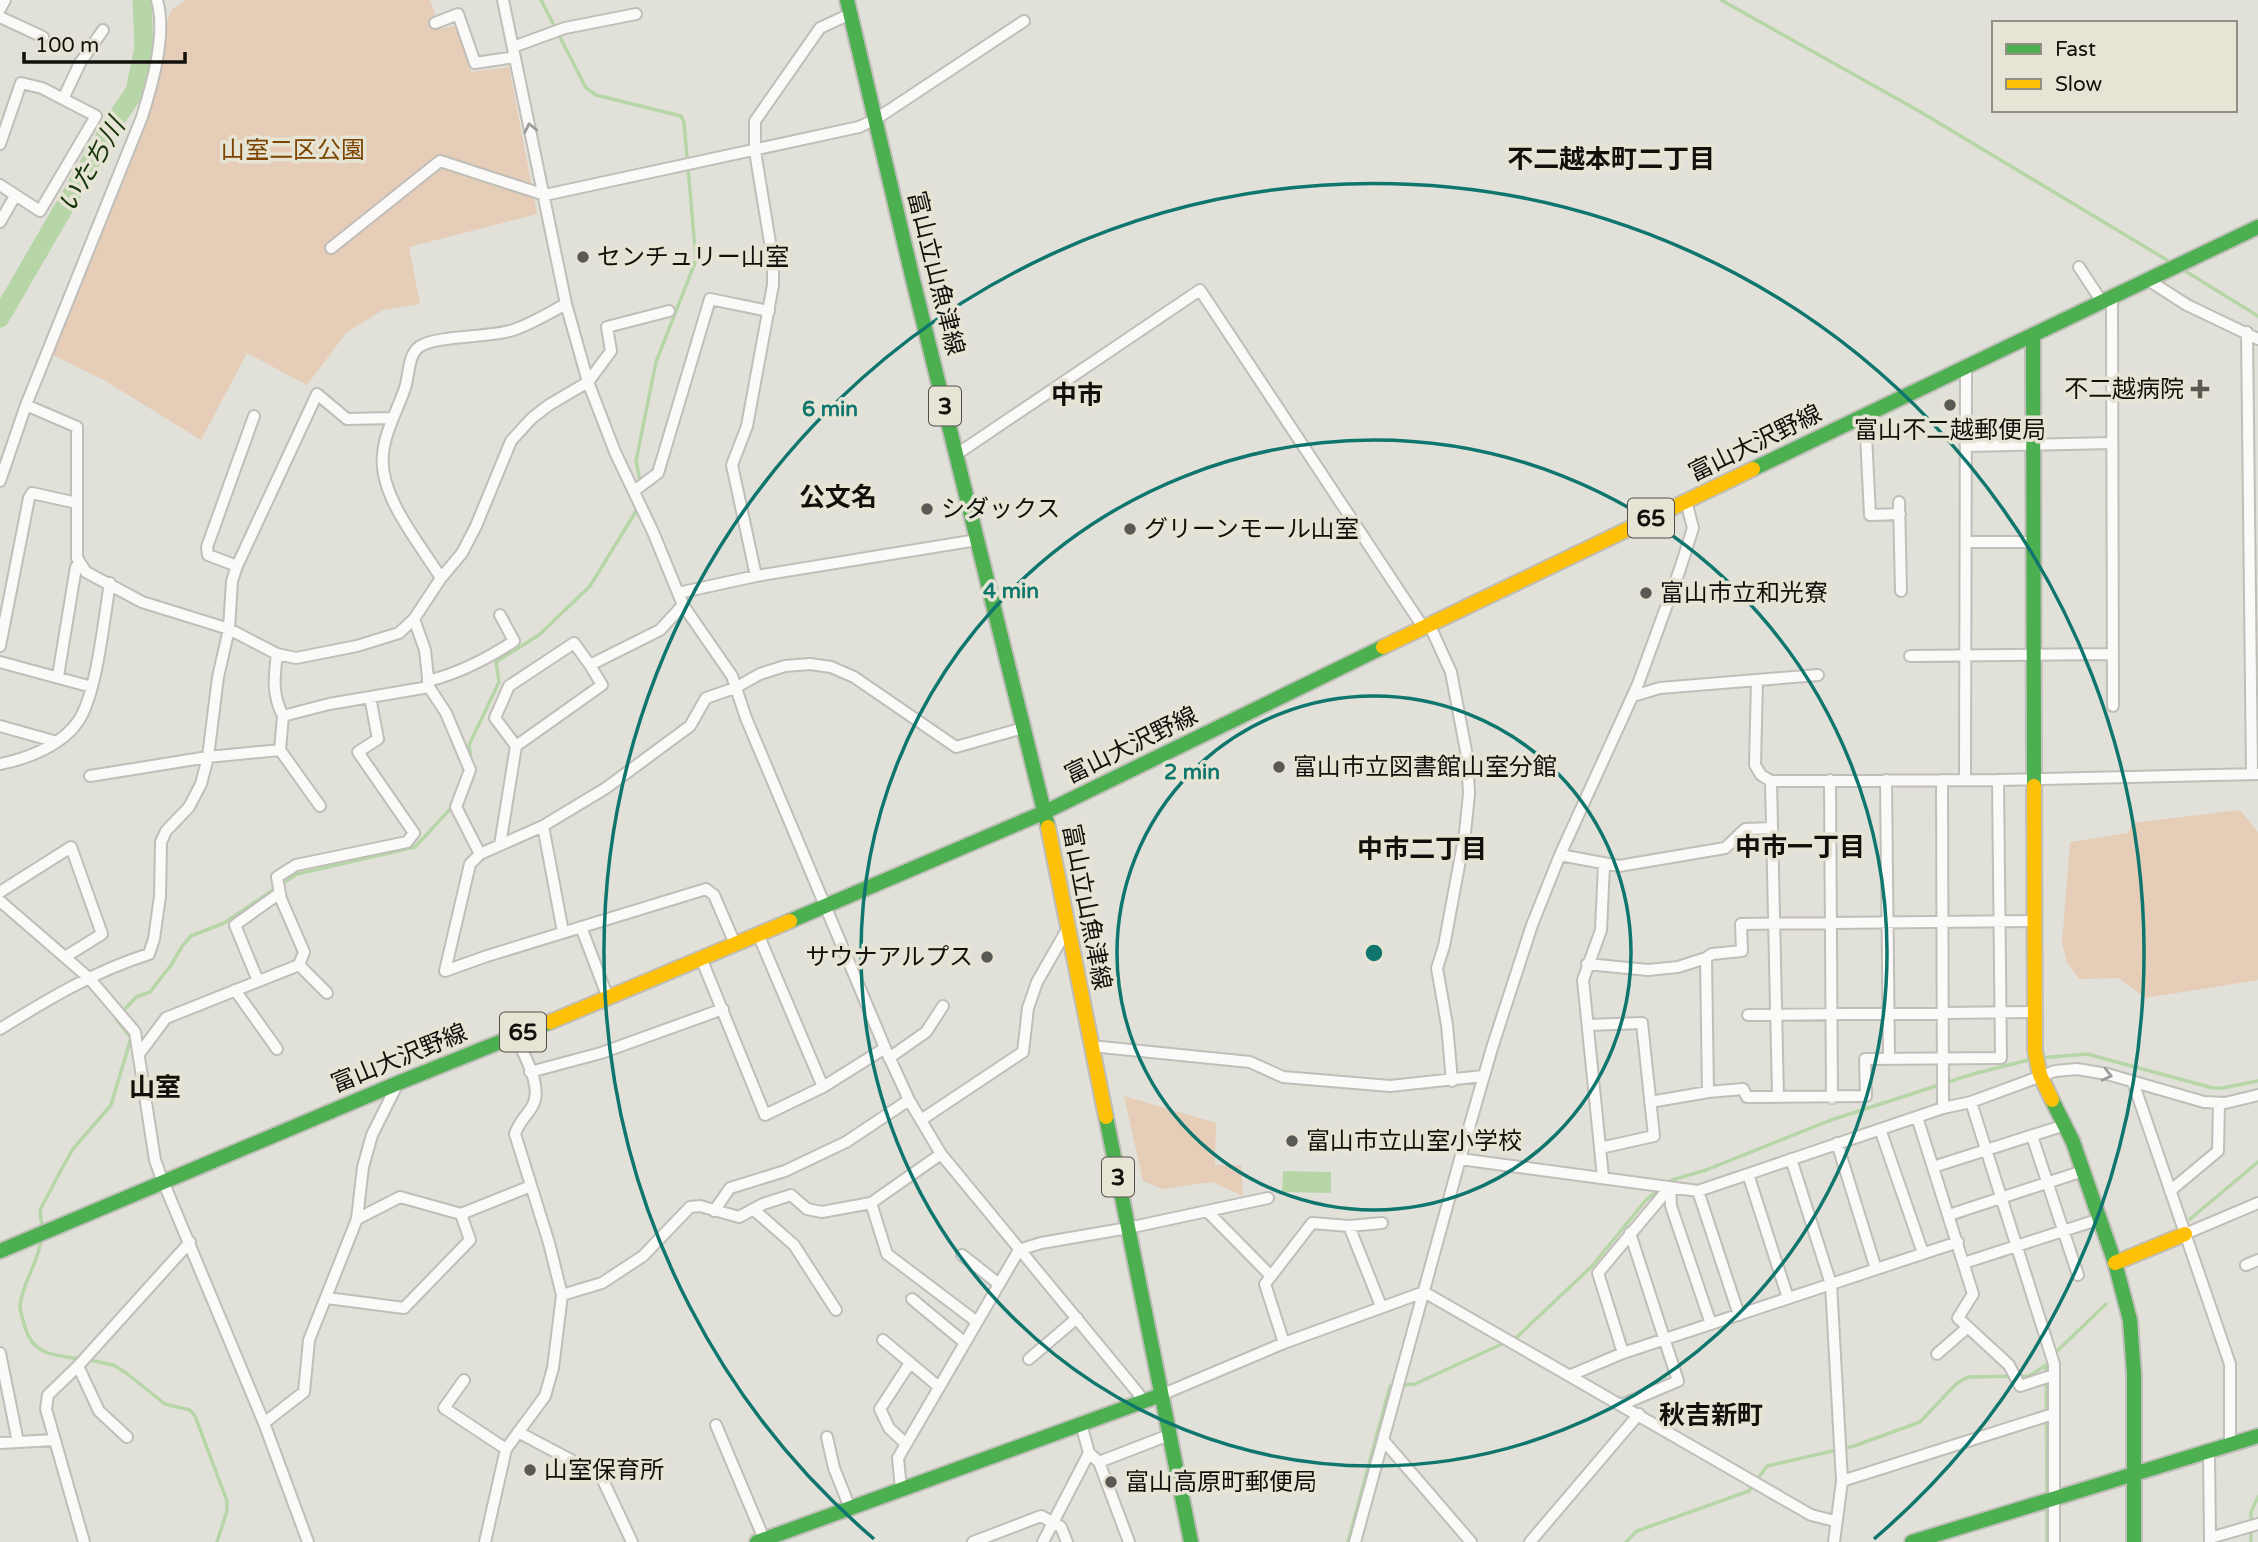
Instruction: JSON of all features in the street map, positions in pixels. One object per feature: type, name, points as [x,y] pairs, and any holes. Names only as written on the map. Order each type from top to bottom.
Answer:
[{"type":"main road","name":"富山立山魚津線","points":[[849,7],[1045,812],[1191,1542]]},
{"type":"main road","name":"富山大沢野線","points":[[0,1251],[398,1083],[608,998],[1045,812],[1426,625],[2258,227]]},
{"type":"main road","points":[[2033,335],[2035,1051],[2040,1075],[2084,1171],[2115,1264],[2130,1320],[2134,1374],[2134,1542]]},
{"type":"main road","points":[[2115,1264],[2185,1234]]},
{"type":"main road","points":[[760,1541],[1161,1395]]},
{"type":"main road","points":[[1912,1542],[2258,1436]]},
{"type":"street","points":[[0,9],[5,0]]},
{"type":"street","points":[[0,481],[26,405],[142,117],[150,89],[160,29],[158,0]]},
{"type":"street","points":[[503,0],[566,304],[588,382],[615,452],[653,532],[683,605],[732,676],[824,906],[887,1053],[909,1100],[941,1154],[970,1186],[1143,1402]]},
{"type":"street","points":[[756,576],[732,466],[747,426],[773,285],[773,261],[755,151],[755,121],[820,27],[849,7]]},
{"type":"street","points":[[435,23],[458,14],[475,63],[514,52],[565,29],[636,14]]},
{"type":"street","points":[[0,17],[43,37]]},
{"type":"street","points":[[331,248],[440,161],[545,195],[859,127],[876,119],[1024,21]]},
{"type":"street","points":[[63,99],[80,63],[103,30]]},
{"type":"street","points":[[0,144],[21,83],[42,88],[96,116],[40,211],[0,184]]},
{"type":"street","points":[[0,222],[15,196]]},
{"type":"street","points":[[2078,267],[2107,299],[2112,443],[2113,706]]},
{"type":"street","points":[[2148,280],[2188,305],[2258,339]]},
{"type":"street","points":[[957,454],[1200,290],[1426,625],[1451,672],[1468,756],[1469,794],[1465,833],[1444,946],[1437,968],[1447,1025],[1452,1081]]},
{"type":"street","points":[[634,491],[658,473],[710,299],[769,311]]},
{"type":"street","points":[[441,578],[393,500],[384,477],[382,456],[413,356],[419,347],[440,340],[514,330],[566,304]]},
{"type":"street","points":[[26,405],[77,427],[77,558],[86,572],[142,602],[229,629],[277,654],[296,658],[357,646],[399,633],[414,619],[441,578],[462,553],[511,441],[532,418],[588,382],[611,351],[607,327],[669,311]]},
{"type":"street","points":[[1757,680],[1755,765],[1761,775],[1771,781],[1998,780],[2255,774],[2247,332]]},
{"type":"street","points":[[1965,780],[1966,367]]},
{"type":"street","points":[[0,1029],[53,996],[116,964],[149,954],[160,897],[161,842],[166,831],[189,807],[201,784],[208,757],[218,677],[229,629],[232,581],[237,566],[317,394],[347,419],[393,418]]},
{"type":"street","points":[[1865,415],[1870,514],[1900,514]]},
{"type":"street","points":[[237,566],[208,555],[207,547],[254,416]]},
{"type":"street","points":[[1966,446],[2112,443]]},
{"type":"street","points":[[0,646],[29,498],[32,493],[77,503]]},
{"type":"street","points":[[1355,1542],[1483,1076],[1532,925],[1560,855],[1633,696],[1680,569],[1693,528],[1686,502]]},
{"type":"street","points":[[1899,502],[1901,591]]},
{"type":"street","points":[[678,593],[756,576],[977,540]]},
{"type":"street","points":[[1966,542],[2033,542]]},
{"type":"street","points":[[58,676],[76,567],[81,564]]},
{"type":"street","points":[[0,765],[57,743],[79,720],[92,687],[110,583]]},
{"type":"street","points":[[590,665],[660,630],[683,605]]},
{"type":"street","points":[[283,716],[428,684],[491,657],[514,641],[500,615]]},
{"type":"street","points":[[414,619],[425,650],[428,684],[446,713],[470,770],[456,807],[480,854]]},
{"type":"street","points":[[500,845],[516,746],[602,685],[574,643],[509,687],[495,718],[516,746]]},
{"type":"street","points":[[277,654],[273,687],[283,716],[280,750],[320,806]]},
{"type":"street","points":[[1910,656],[2113,654]]},
{"type":"street","points":[[0,662],[92,687]]},
{"type":"street","points":[[735,944],[714,895],[706,889],[445,971],[470,864],[480,854],[543,826],[606,788],[690,726],[706,698],[735,688],[760,674],[785,666],[810,664],[831,667],[854,677],[956,747],[1023,728]]},
{"type":"street","points":[[1633,696],[1660,688],[1818,674]]},
{"type":"street","points":[[139,1054],[166,1018],[299,965],[304,952],[276,877],[296,865],[407,842],[414,833],[358,752],[378,739],[370,697]]},
{"type":"street","points":[[0,726],[57,743]]},
{"type":"street","points":[[90,776],[208,757],[280,750]]},
{"type":"street","points":[[1830,780],[1832,1098]]},
{"type":"street","points":[[1886,780],[1889,1058]]},
{"type":"street","points":[[1942,780],[1943,1108]]},
{"type":"street","points":[[1650,1102],[1743,1089],[1747,1097],[1866,1096],[1865,1059],[2001,1058],[1998,780]]},
{"type":"street","points":[[1771,781],[1778,1097]]},
{"type":"street","points":[[543,826],[564,932]]},
{"type":"street","points":[[1560,855],[1619,866],[1726,849],[1745,829],[1772,828]]},
{"type":"street","points":[[0,892],[71,846],[103,934],[65,957]]},
{"type":"street","points":[[1603,1177],[1584,980],[1587,964],[1601,930],[1604,865]]},
{"type":"street","points":[[258,981],[235,925],[280,893]]},
{"type":"street","points":[[0,901],[89,978],[135,1032],[155,1160],[264,1423],[308,1542]]},
{"type":"street","points":[[1587,964],[1648,970],[1678,967],[1712,954],[1741,951],[1741,924],[2034,921]]},
{"type":"street","points":[[921,1120],[1023,1052],[1028,1008],[1037,982],[1069,926]]},
{"type":"street","points":[[581,927],[608,998]]},
{"type":"street","points":[[758,934],[823,1087]]},
{"type":"street","points":[[701,958],[765,1115],[926,1032],[943,1006]]},
{"type":"street","points":[[1706,958],[1708,1092]]},
{"type":"street","points":[[299,965],[327,993]]},
{"type":"street","points":[[235,990],[277,1049]]},
{"type":"street","points":[[530,1072],[613,1050],[723,1009]]},
{"type":"street","points":[[1748,1015],[2036,1012]]},
{"type":"street","points":[[1588,1025],[1642,1023],[1654,1136],[1600,1148]]},
{"type":"street","points":[[485,1542],[506,1449],[545,1396],[553,1367],[562,1295],[515,1134],[519,1122],[533,1105],[537,1091],[515,1035]]},
{"type":"street","points":[[1091,1046],[1251,1062],[1283,1077],[1390,1086],[1483,1076]]},
{"type":"street","points":[[1460,1159],[1698,1191],[1943,1108],[1971,1102],[2055,1071],[2077,1069],[2107,1074],[2204,1102],[2219,1103],[2258,1095]]},
{"type":"street","points":[[2133,1082],[2230,1364],[2230,1445]]},
{"type":"street","points":[[264,1423],[304,1392],[309,1340],[357,1219],[363,1167],[372,1135],[398,1083]]},
{"type":"street","points":[[714,1211],[730,1188],[785,1171],[846,1142],[909,1100]]},
{"type":"street","points":[[1971,1102],[2054,1364],[2054,1542]]},
{"type":"street","points":[[2170,1191],[2218,1151],[2219,1103]]},
{"type":"street","points":[[1917,1117],[1958,1241],[1972,1294],[1958,1318],[2009,1365],[2020,1386],[2053,1375]]},
{"type":"street","points":[[1933,1167],[2065,1125]]},
{"type":"street","points":[[1880,1129],[1923,1253]]},
{"type":"street","points":[[2032,1136],[2078,1275]]},
{"type":"street","points":[[1838,1143],[1876,1269]]},
{"type":"street","points":[[562,1295],[602,1283],[643,1256],[690,1207],[700,1206],[739,1217],[791,1195],[807,1209],[822,1212],[871,1203],[941,1154]]},
{"type":"street","points":[[1791,1159],[1831,1284],[1842,1481],[1834,1542]]},
{"type":"street","points":[[1949,1215],[2084,1171]]},
{"type":"street","points":[[1748,1174],[1788,1298]]},
{"type":"street","points":[[357,1219],[400,1197],[461,1213],[531,1186]]},
{"type":"street","points":[[1623,1353],[1598,1273],[1670,1187]]},
{"type":"street","points":[[1670,1187],[1671,1206],[1711,1324]]},
{"type":"street","points":[[1698,1191],[1739,1315]]},
{"type":"street","points":[[901,1489],[898,1458],[1019,1250],[1041,1243],[1128,1228],[1268,1198]]},
{"type":"street","points":[[871,1203],[887,1254],[977,1322]]},
{"type":"street","points":[[2185,1234],[2258,1203]]},
{"type":"street","points":[[753,1209],[794,1245],[836,1310]]},
{"type":"street","points":[[1207,1211],[1271,1276]]},
{"type":"street","points":[[327,1298],[404,1308],[470,1240],[461,1213]]},
{"type":"street","points":[[1964,1263],[2100,1219]]},
{"type":"street","points":[[1284,1343],[1265,1284],[1312,1223],[1349,1226],[1382,1223]]},
{"type":"street","points":[[1349,1226],[1381,1306]]},
{"type":"street","points":[[1621,1405],[1678,1381],[1630,1233]]},
{"type":"street","points":[[1571,1375],[1623,1353],[1958,1241]]},
{"type":"street","points":[[83,1542],[46,1409],[48,1395],[78,1366],[190,1242]]},
{"type":"street","points":[[962,1255],[999,1284]]},
{"type":"street","points":[[2246,1265],[2258,1260]]},
{"type":"street","points":[[1161,1395],[1284,1343],[1424,1292],[1811,1515],[1835,1521]]},
{"type":"street","points":[[912,1299],[964,1343]]},
{"type":"street","points":[[1029,1359],[1077,1318]]},
{"type":"street","points":[[1937,1354],[1968,1327]]},
{"type":"street","points":[[883,1340],[939,1387]]},
{"type":"street","points":[[0,1353],[18,1442]]},
{"type":"street","points":[[906,1444],[889,1428],[880,1409],[910,1363]]},
{"type":"street","points":[[78,1366],[99,1411],[127,1437]]},
{"type":"street","points":[[464,1380],[444,1408],[506,1449]]},
{"type":"street","points":[[1842,1481],[2053,1413]]},
{"type":"street","points":[[1530,1542],[1639,1415]]},
{"type":"street","points":[[1081,1424],[1088,1453],[1099,1462],[1129,1542]]},
{"type":"street","points":[[716,1425],[760,1541]]},
{"type":"street","points":[[519,1432],[601,1476],[632,1542]]},
{"type":"street","points":[[1099,1462],[1169,1435]]},
{"type":"street","points":[[827,1437],[834,1468],[850,1508]]},
{"type":"street","points":[[0,1443],[54,1440]]},
{"type":"street","points":[[1384,1441],[1471,1542]]},
{"type":"street","points":[[2209,1451],[2210,1540],[2258,1524]]},
{"type":"street","points":[[1042,1542],[1088,1453]]},
{"type":"street","points":[[973,1542],[1041,1516],[1061,1527],[1067,1542]]},
{"type":"green space","name":"山室二区公園","points":[[186,0],[430,0],[440,29],[452,26],[458,28],[471,72],[509,67],[537,214],[409,247],[420,304],[383,310],[347,332],[307,385],[247,353],[201,440],[104,380],[53,355],[128,170],[156,88],[165,26],[172,9]]},
{"type":"green space","points":[[2240,810],[2258,832],[2258,980],[2145,998],[2119,978],[2079,979],[2067,962],[2062,943],[2070,842],[2128,833],[2132,823]]},
{"type":"green space","points":[[1124,1096],[1216,1123],[1215,1165],[1241,1165],[1243,1196],[1212,1182],[1163,1189],[1143,1181]]},
{"type":"shaded area","points":[[1283,1171],[1331,1172],[1331,1193],[1282,1192]]},
{"type":"waterway","name":"いたち川","points":[[0,318],[110,128],[135,91],[144,48],[142,0]]},
{"type":"waterway","points":[[541,0],[586,88],[596,95],[681,116],[684,122],[696,260],[656,362],[636,461],[640,481]]},
{"type":"waterway","points":[[1721,0],[1919,111],[2172,263]]},
{"type":"waterway","points":[[2182,269],[2258,316]]},
{"type":"waterway","points":[[471,760],[469,745],[499,682],[496,662],[539,635],[590,586],[638,508]]},
{"type":"waterway","points":[[282,884],[297,874],[415,847],[453,806]]},
{"type":"waterway","points":[[42,1227],[40,1210],[73,1149],[111,1105],[131,1038],[116,1019],[136,997],[150,992],[191,936],[224,923],[276,888]]},
{"type":"waterway","points":[[2040,1058],[2087,1054],[2213,1088],[2258,1081]]},
{"type":"waterway","points":[[1666,1184],[1831,1120],[1973,1074],[2032,1059]]},
{"type":"waterway","points":[[2190,1219],[2258,1162]]},
{"type":"waterway","points":[[1402,1385],[1415,1384],[1517,1337],[1592,1266],[1646,1200],[1660,1189]]},
{"type":"waterway","points":[[41,1239],[21,1297],[20,1308],[25,1327],[33,1344],[39,1349],[54,1355],[81,1359]]},
{"type":"waterway","points":[[2054,1354],[2106,1304]]},
{"type":"waterway","points":[[89,1360],[113,1365],[165,1404],[190,1410],[195,1416],[227,1501],[227,1511],[217,1542]]},
{"type":"waterway","points":[[1626,1542],[1637,1531],[1749,1491],[1767,1466],[1854,1446],[1920,1422],[1956,1384],[1968,1377],[2029,1376],[2046,1365]]},
{"type":"waterway","points":[[2046,1366],[2047,1498]]},
{"type":"waterway","points":[[1348,1542],[1390,1386],[1394,1386]]},
{"type":"waterway","points":[[2251,1522],[2251,1512],[2258,1497]]},
{"type":"waterway","points":[[2047,1506],[2047,1542]]},
{"type":"waterway","points":[[2251,1530],[2251,1542]]},
{"type":"traffic: fast","points":[[847,0],[1048,827]]},
{"type":"traffic: fast","points":[[1753,469],[2258,227]]},
{"type":"traffic: fast","points":[[2033,335],[2034,786]]},
{"type":"traffic: fast","points":[[790,921],[1045,812],[1383,647]]},
{"type":"traffic: fast","points":[[0,1251],[398,1083],[550,1022]]},
{"type":"traffic: fast","points":[[2052,1100],[2073,1142],[2115,1263],[2130,1320],[2134,1374],[2134,1542]]},
{"type":"traffic: fast","points":[[1106,1117],[1191,1542]]},
{"type":"traffic: fast","points":[[757,1542],[1161,1395]]},
{"type":"traffic: fast","points":[[1912,1542],[2258,1436]]},
{"type":"traffic: slow","points":[[1383,647],[1753,469]]},
{"type":"traffic: slow","points":[[2034,786],[2035,1051],[2040,1075],[2052,1100]]},
{"type":"traffic: slow","points":[[1048,827],[1106,1117]]},
{"type":"traffic: slow","points":[[550,1022],[790,921]]},
{"type":"traffic: slow","points":[[2115,1263],[2185,1234]]},
{"type":"place","name":"センチュリー山室","points":[[583,257]]},
{"type":"place","name":"不二越病院","points":[[2200,389]]},
{"type":"place","name":"富山不二越郵便局","points":[[1950,405]]},
{"type":"place","name":"シダックス","points":[[927,509]]},
{"type":"place","name":"グリーンモール山室","points":[[1130,529]]},
{"type":"place","name":"富山市立和光寮","points":[[1646,593]]},
{"type":"place","name":"富山市立図書館山室分館","points":[[1279,767]]},
{"type":"place","name":"サウナアルプス","points":[[987,957]]},
{"type":"place","name":"富山市立山室小学校","points":[[1292,1141]]},
{"type":"place","name":"山室保育所","points":[[530,1470]]},
{"type":"place","name":"富山高原町郵便局","points":[[1111,1482]]},
{"type":"district","name":"不二越本町二丁目","points":[[1611,159]]},
{"type":"district","name":"中市","points":[[1077,395]]},
{"type":"district","name":"公文名","points":[[838,497]]},
{"type":"district","name":"中市一丁目","points":[[1800,847]]},
{"type":"district","name":"中市二丁目","points":[[1422,849]]},
{"type":"district","name":"山室","points":[[155,1087]]},
{"type":"district","name":"秋吉新町","points":[[1711,1415]]}]
